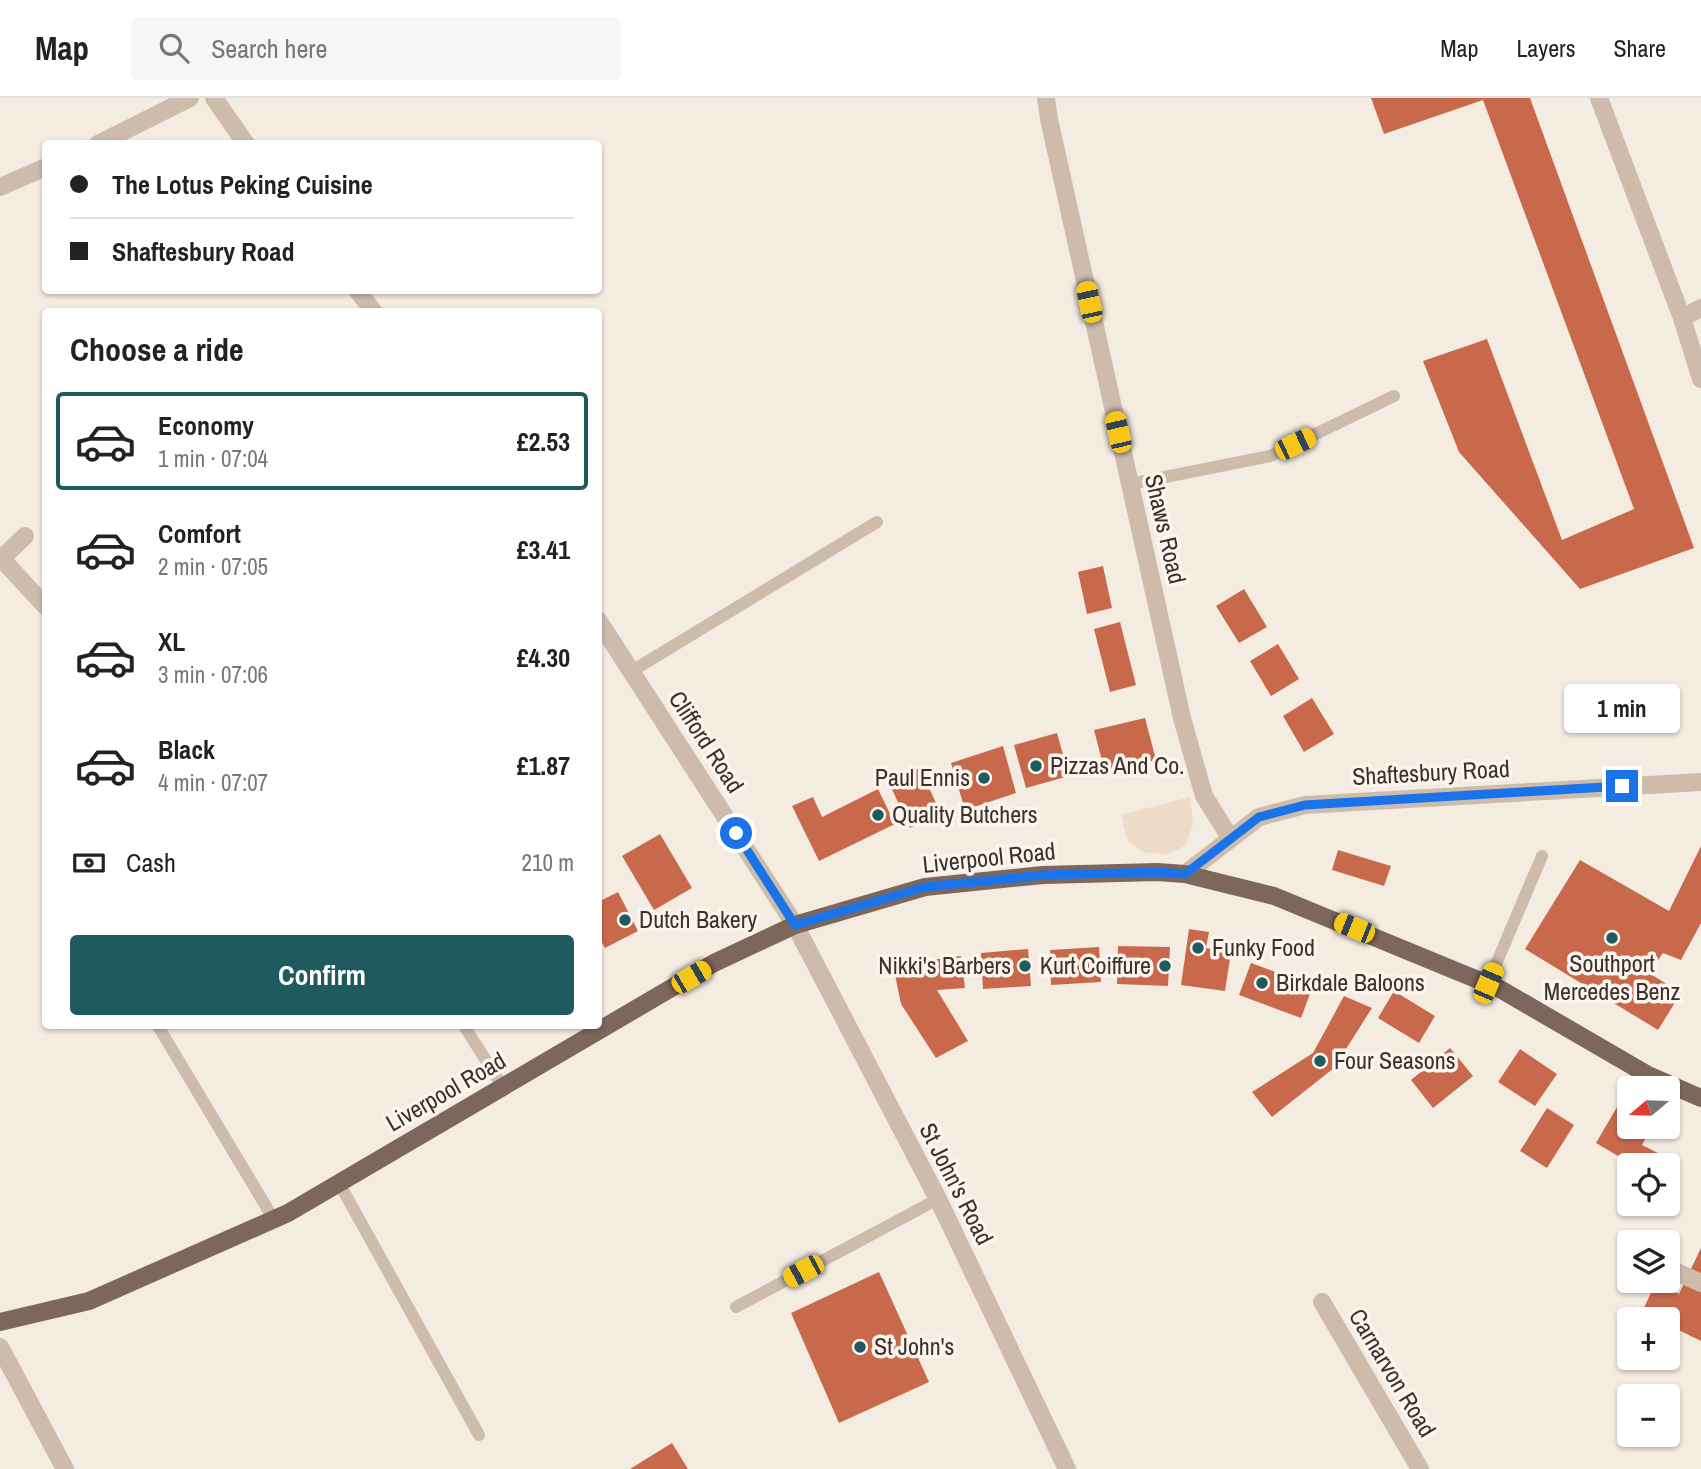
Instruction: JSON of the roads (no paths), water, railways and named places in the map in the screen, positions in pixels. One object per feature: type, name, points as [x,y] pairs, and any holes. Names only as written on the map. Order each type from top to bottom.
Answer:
[{"type":"main road","name":"Liverpool Road","points":[[0,1322],[89,1301],[288,1213],[714,964],[795,925],[925,887],[1044,875],[1157,872],[1185,874],[1274,896],[1488,983],[1648,1075],[1701,1098]]},
{"type":"street","points":[[106,140],[190,98]]},
{"type":"street","points":[[214,98],[243,140]]},
{"type":"street","name":"Shaws Road","points":[[1046,98],[1182,718],[1203,796],[1231,839]]},
{"type":"street","points":[[1599,98],[1682,318],[1701,379]]},
{"type":"street","points":[[0,187],[42,169]]},
{"type":"street","points":[[360,294],[371,308]]},
{"type":"street","points":[[1682,318],[1701,309]]},
{"type":"street","points":[[25,536],[1,559],[42,603]]},
{"type":"street","name":"Clifford Road","points":[[602,626],[795,925]]},
{"type":"street","name":"Shaftesbury Road","points":[[1185,874],[1259,817],[1305,805],[1701,782]]},
{"type":"street","name":"St John's Road","points":[[795,925],[938,1199],[1067,1469]]},
{"type":"street","points":[[1680,1273],[1701,1283]]},
{"type":"street","name":"Carnarvon Road","points":[[1322,1302],[1420,1469]]},
{"type":"street","points":[[0,1347],[65,1469]]},
{"type":"lane","points":[[1130,484],[1270,456],[1394,396]]},
{"type":"lane","points":[[632,671],[877,522]]},
{"type":"lane","points":[[1488,983],[1542,856]]},
{"type":"lane","points":[[160,1029],[273,1218]]},
{"type":"lane","points":[[467,1029],[503,1087]]},
{"type":"lane","points":[[339,1183],[479,1435]]},
{"type":"lane","points":[[736,1307],[938,1199]]},
{"type":"place","name":"Pizzas And Co.","points":[[1036,766]]},
{"type":"place","name":"Paul Ennis","points":[[984,778]]},
{"type":"place","name":"Quality Butchers","points":[[878,815]]},
{"type":"place","name":"Dutch Bakery","points":[[625,920]]},
{"type":"place","name":"Southport Mercedes Benz","points":[[1612,938]]},
{"type":"place","name":"Funky Food","points":[[1198,948]]},
{"type":"place","name":"Nikki's Barbers","points":[[1025,966]]},
{"type":"place","name":"Kurt Coiffure","points":[[1165,966]]},
{"type":"place","name":"Birkdale Baloons","points":[[1262,983]]},
{"type":"place","name":"Four Seasons","points":[[1320,1061]]},
{"type":"place","name":"St John's","points":[[860,1347]]}]
